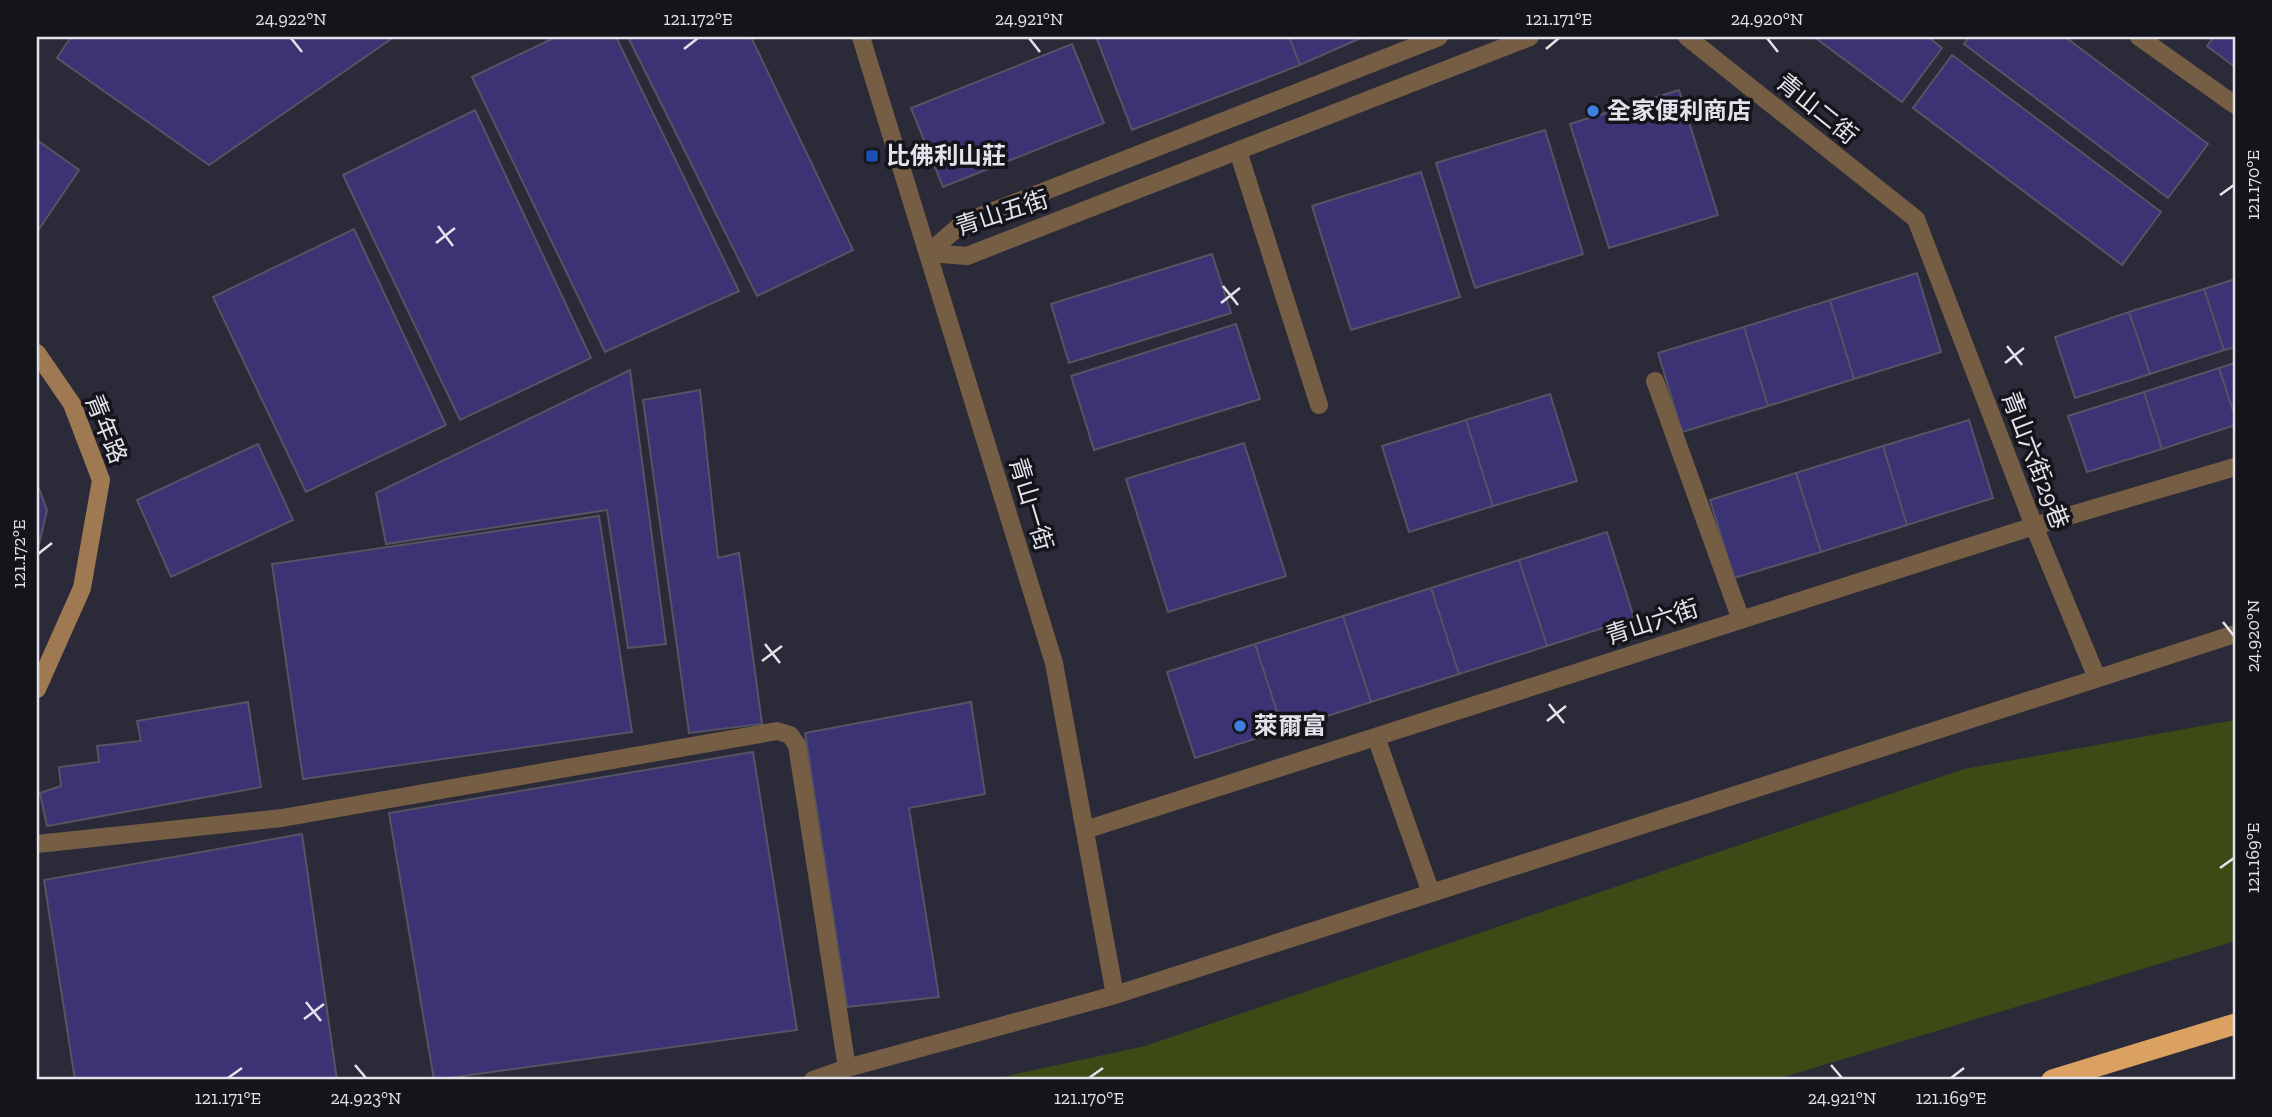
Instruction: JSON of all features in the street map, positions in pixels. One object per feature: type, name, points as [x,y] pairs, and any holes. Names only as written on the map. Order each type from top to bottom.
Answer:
[{"type":"highway","points":[[2052,1080],[2235,1024]]},
{"type":"street","name":"青山一街","points":[[861,37],[1054,663],[1115,995]]},
{"type":"street","name":"青山五街","points":[[928,253],[963,223],[1439,37]]},
{"type":"street","name":"青山五街","points":[[928,253],[967,256],[1530,37]]},
{"type":"street","name":"青山二街","points":[[1687,37],[1916,219]]},
{"type":"street","points":[[2139,37],[2235,105]]},
{"type":"street","points":[[1238,150],[1319,405]]},
{"type":"street","name":"青山六街29巷","points":[[1916,219],[2034,526],[2097,678]]},
{"type":"street","name":"青年路","points":[[37,352],[72,404],[101,480],[82,589],[37,689]]},
{"type":"street","points":[[1655,381],[1741,620]]},
{"type":"street","name":"青山六街","points":[[1085,830],[2034,526],[2235,467]]},
{"type":"street","points":[[813,1080],[1115,995],[2235,634]]},
{"type":"street","points":[[37,844],[282,818],[777,731],[790,735],[797,745],[848,1068]]},
{"type":"street","points":[[1376,737],[1431,893]]},
{"type":"green space","points":[[2235,720],[2235,941],[1774,1080],[989,1080],[1145,1046],[1964,769]]},
{"type":"building","points":[[71,37],[394,37],[209,165],[57,58]]},
{"type":"building","points":[[556,37],[616,37],[739,291],[605,352],[472,77]]},
{"type":"building","points":[[628,37],[751,37],[853,250],[757,296]]},
{"type":"building","points":[[1289,37],[1300,65],[1132,130],[1097,39]]},
{"type":"building","points":[[1289,37],[1363,37],[1300,65]]},
{"type":"building","points":[[1814,37],[1928,37],[1942,48],[1902,102]]},
{"type":"building","points":[[1969,37],[2065,37],[2208,144],[2168,198],[1964,44]]},
{"type":"building","points":[[2214,37],[2235,37],[2235,67],[2207,46]]},
{"type":"building","points":[[1072,44],[1104,123],[943,187],[911,108]]},
{"type":"building","points":[[1952,55],[2161,212],[2122,265],[1913,108]]},
{"type":"building","points":[[1679,90],[1718,215],[1609,248],[1570,124]]},
{"type":"building","points":[[475,110],[591,358],[460,420],[343,175]]},
{"type":"building","points":[[1545,130],[1583,254],[1475,288],[1436,163]]},
{"type":"building","points":[[37,140],[79,170],[37,232]]},
{"type":"building","points":[[1421,172],[1460,297],[1351,330],[1312,206]]},
{"type":"building","points":[[354,229],[446,425],[306,492],[213,297]]},
{"type":"building","points":[[1212,254],[1231,313],[1069,363],[1051,304]]},
{"type":"building","points":[[1917,273],[1941,352],[1854,379],[1830,300]]},
{"type":"building","points":[[2235,279],[2235,347],[2224,350],[2204,289]]},
{"type":"building","points":[[2204,289],[2224,350],[2150,374],[2129,312]]},
{"type":"building","points":[[1830,300],[1854,379],[1768,406],[1744,327]]},
{"type":"building","points":[[2129,312],[2150,374],[2075,398],[2055,337]]},
{"type":"building","points":[[1236,324],[1260,399],[1094,450],[1071,376]]},
{"type":"building","points":[[1744,327],[1768,406],[1682,432],[1658,353]]},
{"type":"building","points":[[2235,363],[2235,417],[2219,368]]},
{"type":"building","points":[[2219,368],[2235,417],[2235,425],[2162,449],[2144,392]]},
{"type":"building","points":[[630,370],[666,644],[628,648],[607,510],[386,544],[376,493]]},
{"type":"building","points":[[700,390],[718,558],[739,553],[762,724],[689,733],[643,400]]},
{"type":"building","points":[[2144,392],[2162,449],[2087,472],[2068,416]]},
{"type":"building","points":[[1550,394],[1577,481],[1493,506],[1466,420]]},
{"type":"building","points":[[1466,420],[1493,506],[1409,532],[1382,446]]},
{"type":"building","points":[[1969,420],[1993,498],[1907,525],[1883,446]]},
{"type":"building","points":[[1244,443],[1286,576],[1168,612],[1126,479]]},
{"type":"building","points":[[258,444],[293,520],[171,577],[137,500]]},
{"type":"building","points":[[1883,446],[1907,525],[1821,552],[1796,473]]},
{"type":"building","points":[[1796,473],[1821,552],[1734,578],[1710,500]]},
{"type":"building","points":[[37,483],[47,510],[37,553]]},
{"type":"building","points":[[599,516],[632,732],[303,779],[272,564]]},
{"type":"building","points":[[1607,532],[1634,618],[1547,646],[1519,560]]},
{"type":"building","points":[[1519,560],[1547,646],[1459,674],[1431,588]]},
{"type":"building","points":[[1431,588],[1459,674],[1371,702],[1343,616]]},
{"type":"building","points":[[1343,616],[1371,702],[1283,730],[1255,644]]},
{"type":"building","points":[[1255,644],[1283,730],[1195,758],[1167,672]]},
{"type":"building","points":[[248,702],[261,787],[47,826],[40,793],[61,786],[59,767],[99,762],[97,746],[141,741],[137,721]]},
{"type":"building","points":[[971,702],[985,794],[909,808],[939,997],[847,1007],[805,733]]},
{"type":"building","points":[[753,752],[797,1030],[434,1080],[389,813]]},
{"type":"building","points":[[302,834],[337,1080],[75,1080],[44,880]]},
{"type":"place","name":"全家便利商店","points":[[1593,111]]},
{"type":"place","name":"比佛利山莊","points":[[872,156]]},
{"type":"place","name":"萊爾富","points":[[1240,726]]}]
